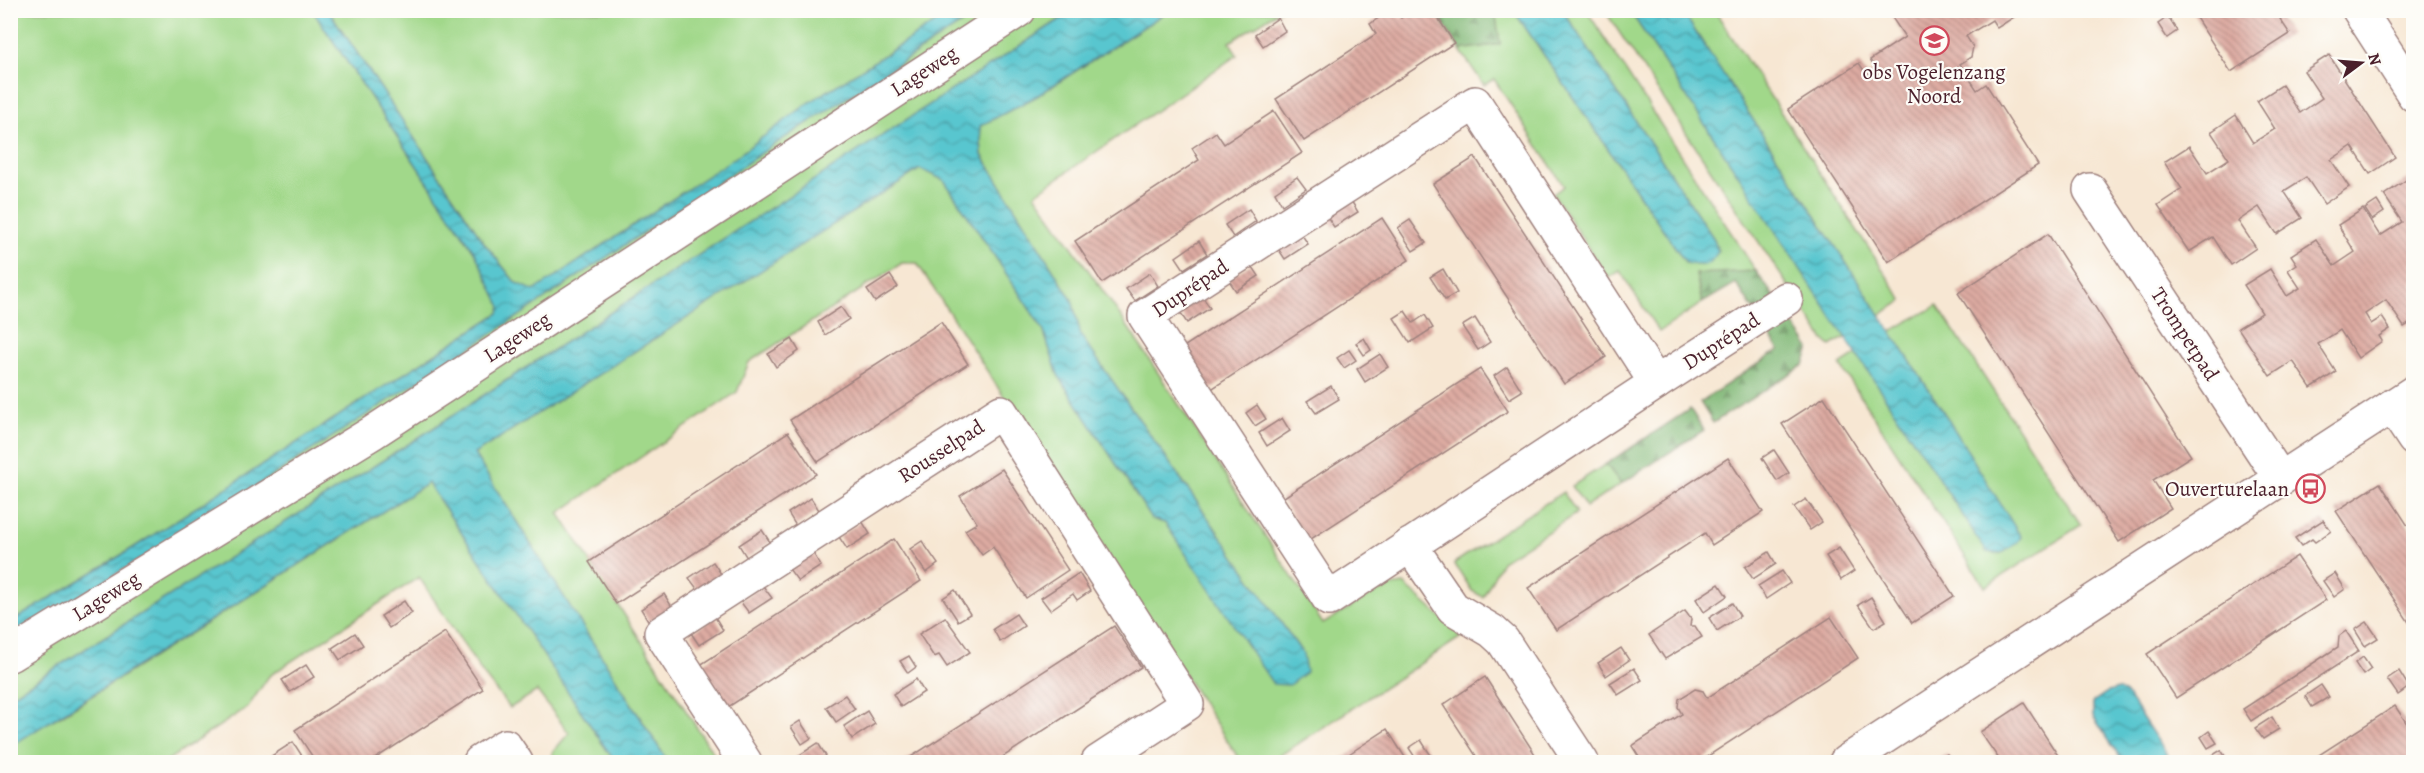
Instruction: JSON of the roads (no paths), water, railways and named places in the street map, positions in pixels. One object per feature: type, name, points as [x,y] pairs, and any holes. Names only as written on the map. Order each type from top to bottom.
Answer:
[{"type":"street","name":"Lageweg","points":[[10,655],[372,433],[1019,10]]},
{"type":"street","points":[[2360,11],[2414,95]]},
{"type":"street","name":"Duprépad","points":[[1656,383],[1475,103],[1145,316],[1329,599],[1786,299]]},
{"type":"street","name":"Trompetpad","points":[[2090,190],[2280,478]]},
{"type":"street","points":[[1846,762],[2403,399],[2414,439]]},
{"type":"street","name":"Rousselpad","points":[[745,762],[661,633],[1001,412],[1186,705],[1098,762]]},
{"type":"street","points":[[1410,545],[1453,608],[1492,630],[1503,641],[1582,762]]},
{"type":"street","points":[[480,762],[505,746],[516,762]]},
{"type":"water","points":[[313,11],[329,11],[485,244],[515,282],[534,291],[736,157],[810,102],[954,11],[981,11],[772,146],[522,314],[171,541],[11,637],[11,622],[133,548],[499,313],[501,307],[474,251]]},
{"type":"water","points":[[1073,11],[1168,11],[1037,96],[980,126],[982,155],[1072,300],[1081,336],[1303,654],[1306,672],[1289,685],[1273,684],[1165,523],[1152,519],[1058,375],[1043,329],[944,180],[920,169],[474,454],[668,762],[615,762],[428,483],[11,746],[11,696],[412,442]]},
{"type":"water","points":[[1514,11],[1563,11],[1714,239],[1718,251],[1709,263],[1697,265],[1686,263]]},
{"type":"water","points":[[1630,11],[1682,11],[1946,416],[2021,537],[2017,543],[2001,554],[1987,552]]},
{"type":"water","points":[[2118,689],[2128,696],[2172,762],[2123,762],[2093,716],[2093,702],[2106,693]]},
{"type":"place","name":"obs Vogelenzang Noord","points":[[1934,41]]},
{"type":"place","name":"Ouverturelaan","points":[[2310,489]]}]
